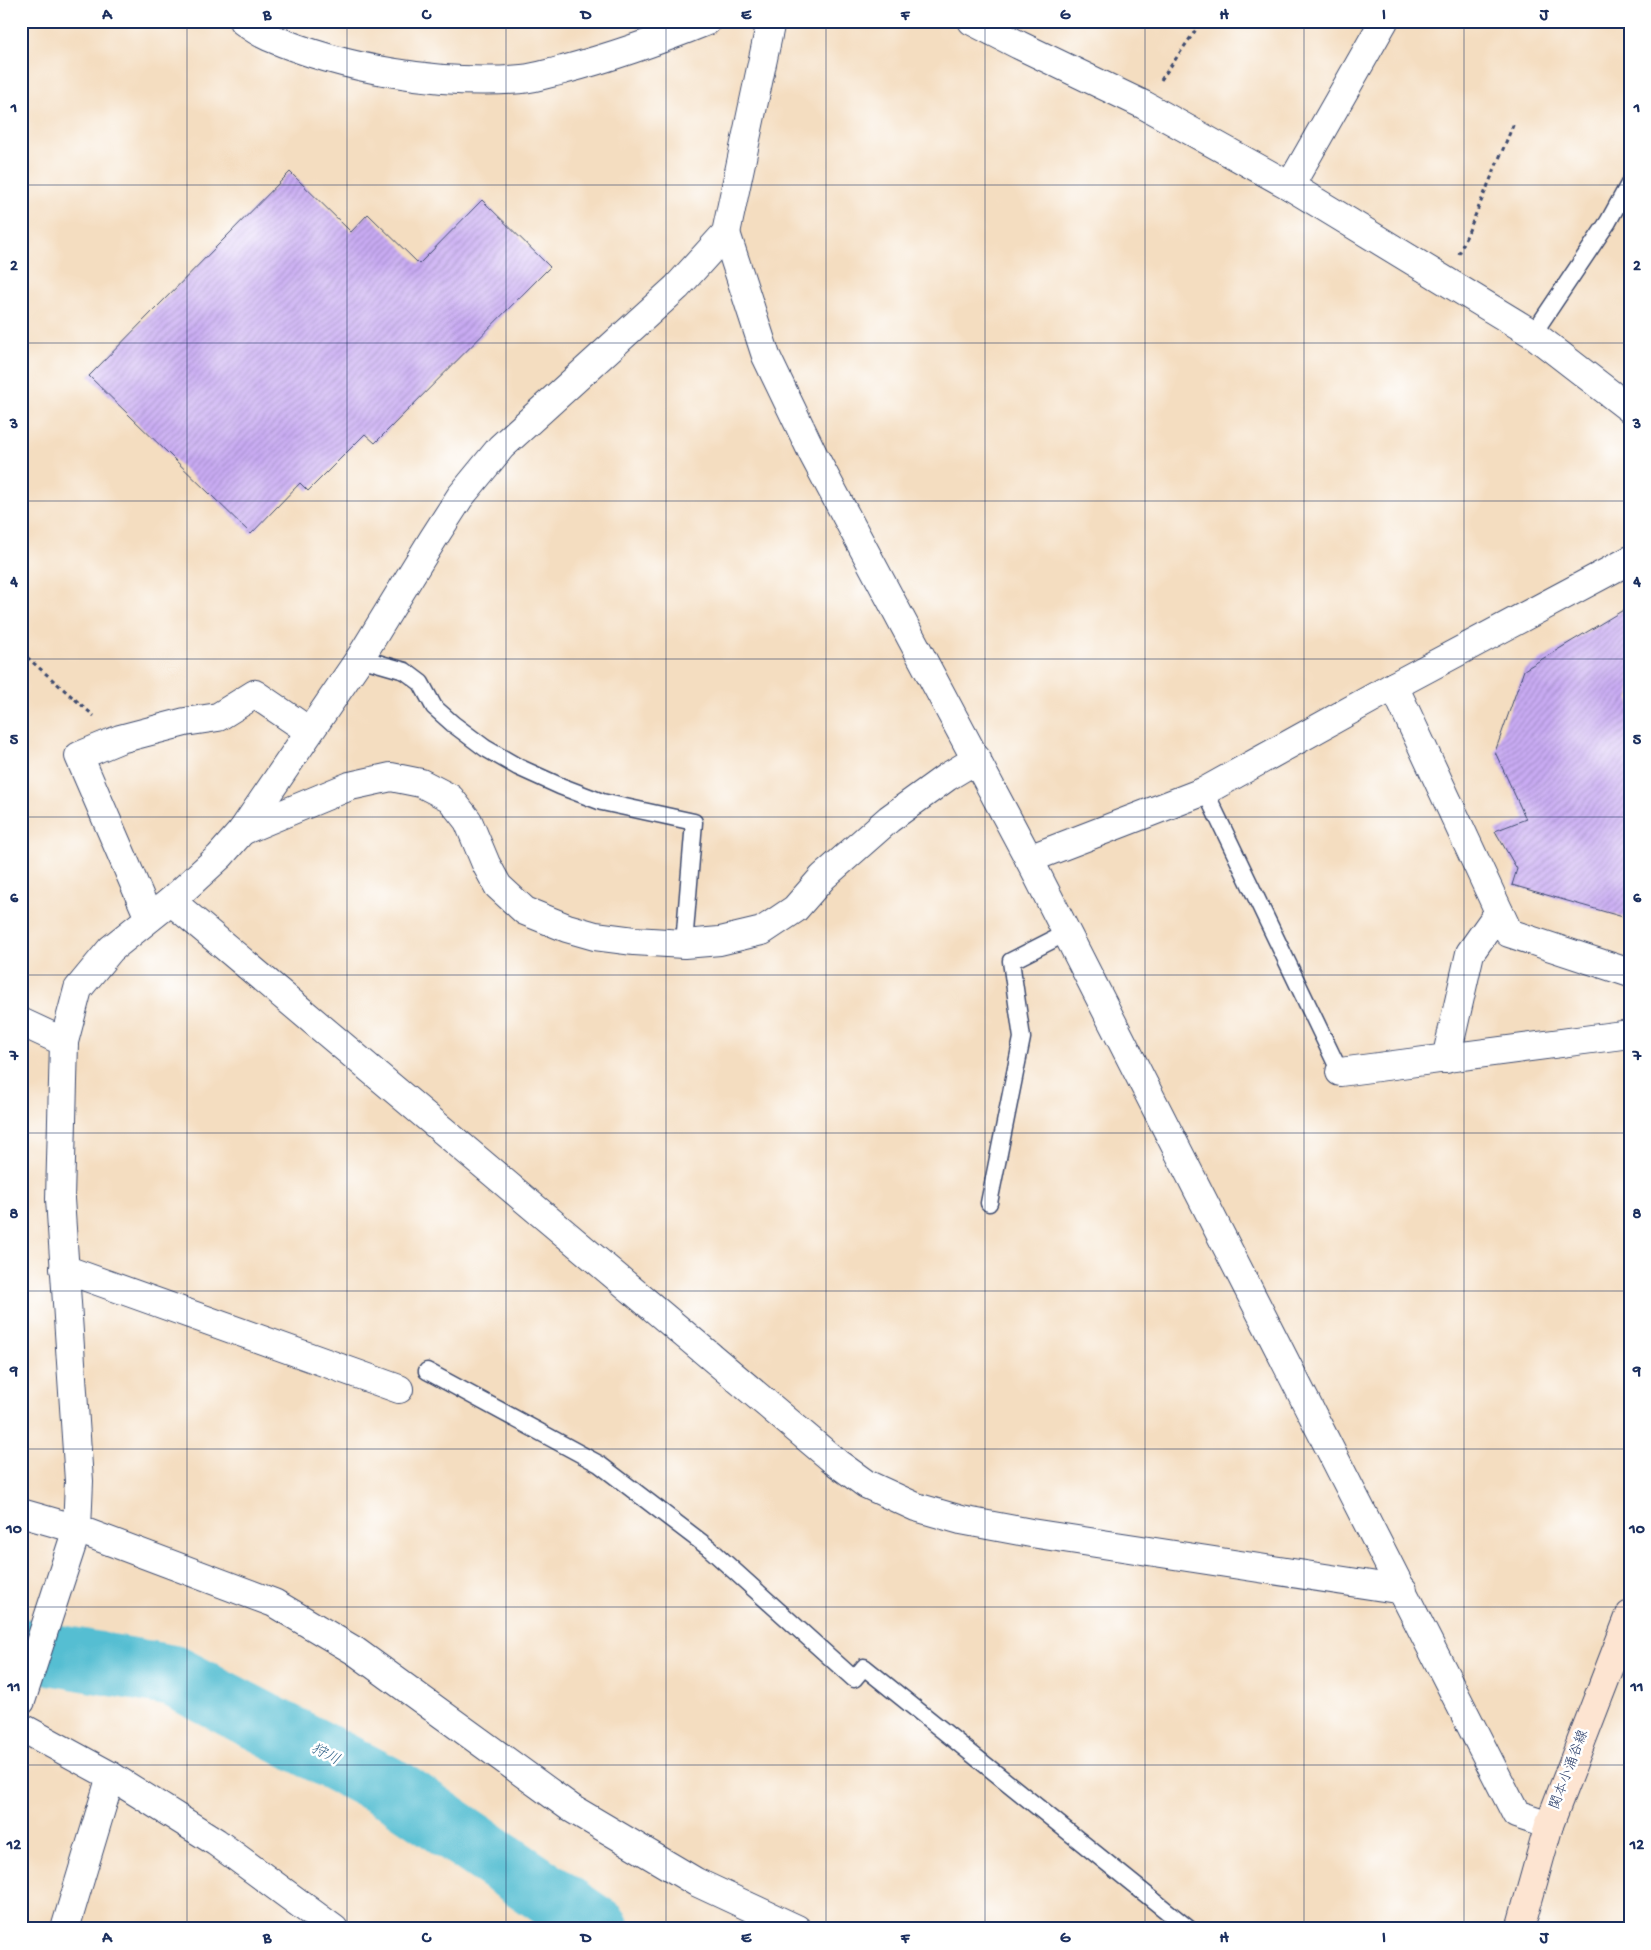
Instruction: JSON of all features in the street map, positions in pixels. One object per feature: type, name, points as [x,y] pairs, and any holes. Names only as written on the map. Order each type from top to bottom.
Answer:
[{"type":"main road","name":"関本小涌谷線","points":[[1520,1929],[1549,1825],[1630,1615]]},
{"type":"street","points":[[243,21],[267,36],[329,59],[387,72],[452,80],[523,80],[593,62],[666,38],[707,21]]},
{"type":"street","points":[[770,21],[726,233],[766,356],[814,456],[977,759],[1516,1814],[1549,1825]]},
{"type":"street","points":[[972,21],[1144,105],[1290,186],[1533,334],[1630,409]]},
{"type":"street","points":[[1290,186],[1384,21]]},
{"type":"street","points":[[21,1701],[77,1529],[79,1481],[60,1198],[64,1042],[78,989],[111,949],[170,901],[220,856],[242,831],[360,658],[460,497],[501,448],[677,287],[726,233]]},
{"type":"street","points":[[1028,859],[1205,791],[1394,686],[1630,560]]},
{"type":"street","points":[[1394,686],[1509,933],[1630,973]]},
{"type":"street","points":[[148,918],[79,756],[120,739],[185,722],[218,717],[255,694],[310,731]]},
{"type":"street","points":[[242,831],[350,786],[391,777],[421,783],[450,798],[468,821],[486,864],[498,886],[525,911],[567,928],[595,936],[684,944],[720,941],[762,931],[795,909],[824,878],[890,819],[946,777],[977,759]]},
{"type":"street","points":[[170,901],[829,1457],[866,1484],[916,1507],[961,1520],[1031,1534],[1403,1590]]},
{"type":"street","points":[[1446,1058],[1470,953],[1499,912]]},
{"type":"street","points":[[21,1022],[64,1042]]},
{"type":"street","points":[[1340,1072],[1630,1034]]},
{"type":"street","points":[[64,1269],[399,1389]]},
{"type":"street","points":[[21,1512],[77,1529],[274,1604],[355,1651],[571,1808],[696,1882],[797,1929]]},
{"type":"street","points":[[21,1727],[111,1776],[216,1842],[334,1929]]},
{"type":"street","points":[[65,1929],[111,1776]]},
{"type":"lane","points":[[1533,334],[1608,222],[1630,182]]},
{"type":"lane","points":[[360,658],[405,671],[421,683],[434,707],[453,724],[485,748],[518,766],[560,786],[602,802],[694,822],[684,944]]},
{"type":"lane","points":[[1205,791],[1340,1072]]},
{"type":"lane","points":[[989,1203],[1022,1038],[1011,961],[1066,933]]},
{"type":"lane","points":[[427,1371],[599,1464],[709,1548],[854,1680],[864,1667],[1189,1929]]},
{"type":"path","points":[[1144,105],[1202,21]]},
{"type":"path","points":[[1448,282],[1514,123]]},
{"type":"path","points":[[21,652],[120,739]]},
{"type":"building","points":[[290,172],[351,232],[368,214],[419,264],[482,200],[550,267],[375,443],[365,434],[308,491],[300,483],[251,534],[89,376]]},
{"type":"building","points":[[1630,606],[1630,919],[1512,885],[1517,869],[1495,831],[1526,819],[1495,752],[1524,670]]},
{"type":"waterway","name":"狩川","points":[[21,1649],[173,1676],[399,1793],[599,1929]]}]
